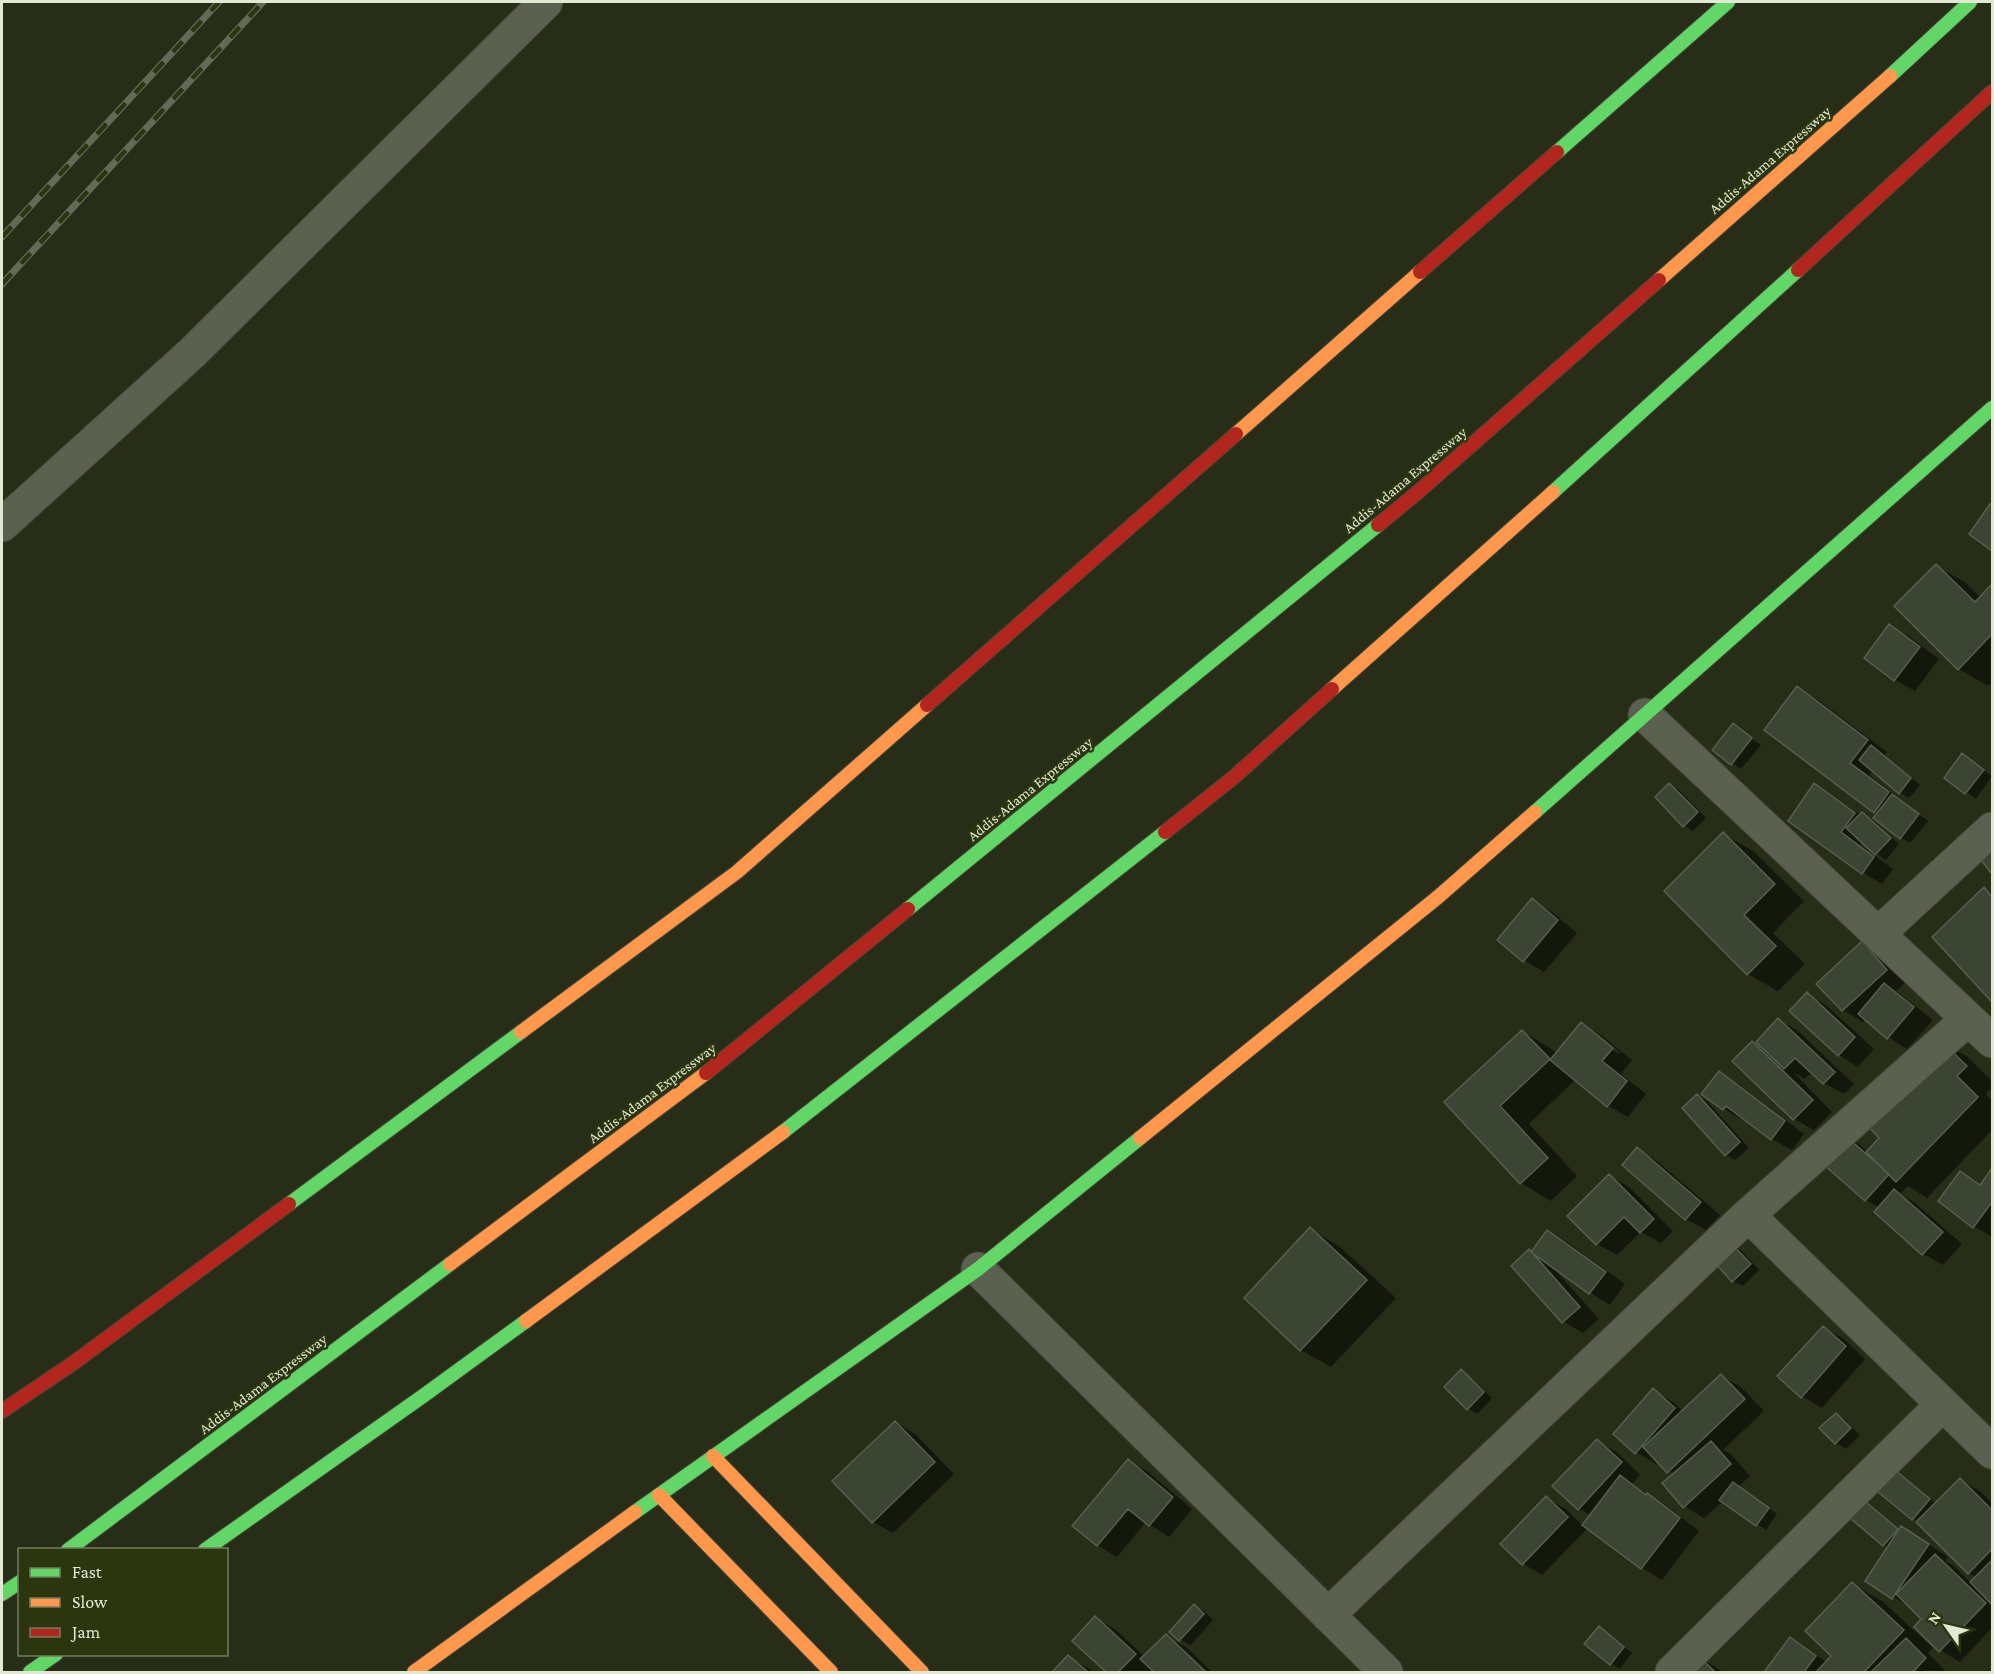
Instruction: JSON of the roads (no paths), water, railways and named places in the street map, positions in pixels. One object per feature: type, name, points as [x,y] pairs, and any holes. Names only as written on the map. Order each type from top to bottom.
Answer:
[{"type":"main road","points":[[2,1411],[72,1364],[737,872],[1728,2]]},
{"type":"main road","name":"Addis-Adama Expressway","points":[[71,1548],[734,1052],[1418,492],[1923,47],[1970,2]]},
{"type":"main road","points":[[208,1548],[423,1396],[783,1132],[1234,777],[1671,386],[1992,92]]},
{"type":"main road","points":[[414,1672],[713,1456],[978,1269],[1438,897],[1992,408]]},
{"type":"main road","points":[[713,1456],[922,1672]]},
{"type":"main road","points":[[659,1495],[831,1672]]},
{"type":"main road","points":[[2,1594],[18,1583]]},
{"type":"main road","points":[[30,1672],[53,1656]]},
{"type":"street","points":[[2,525],[192,353],[546,2]]},
{"type":"street","points":[[1645,715],[1992,1041]]},
{"type":"street","points":[[1878,934],[1992,829]]},
{"type":"street","points":[[1328,1616],[1748,1215],[1968,1018]]},
{"type":"street","points":[[1748,1215],[1992,1452]]},
{"type":"street","points":[[978,1269],[1386,1672]]},
{"type":"street","points":[[1672,1672],[1942,1405]]},
{"type":"railway","points":[[2,237],[219,2]]},
{"type":"railway","points":[[2,284],[263,2]]}]
